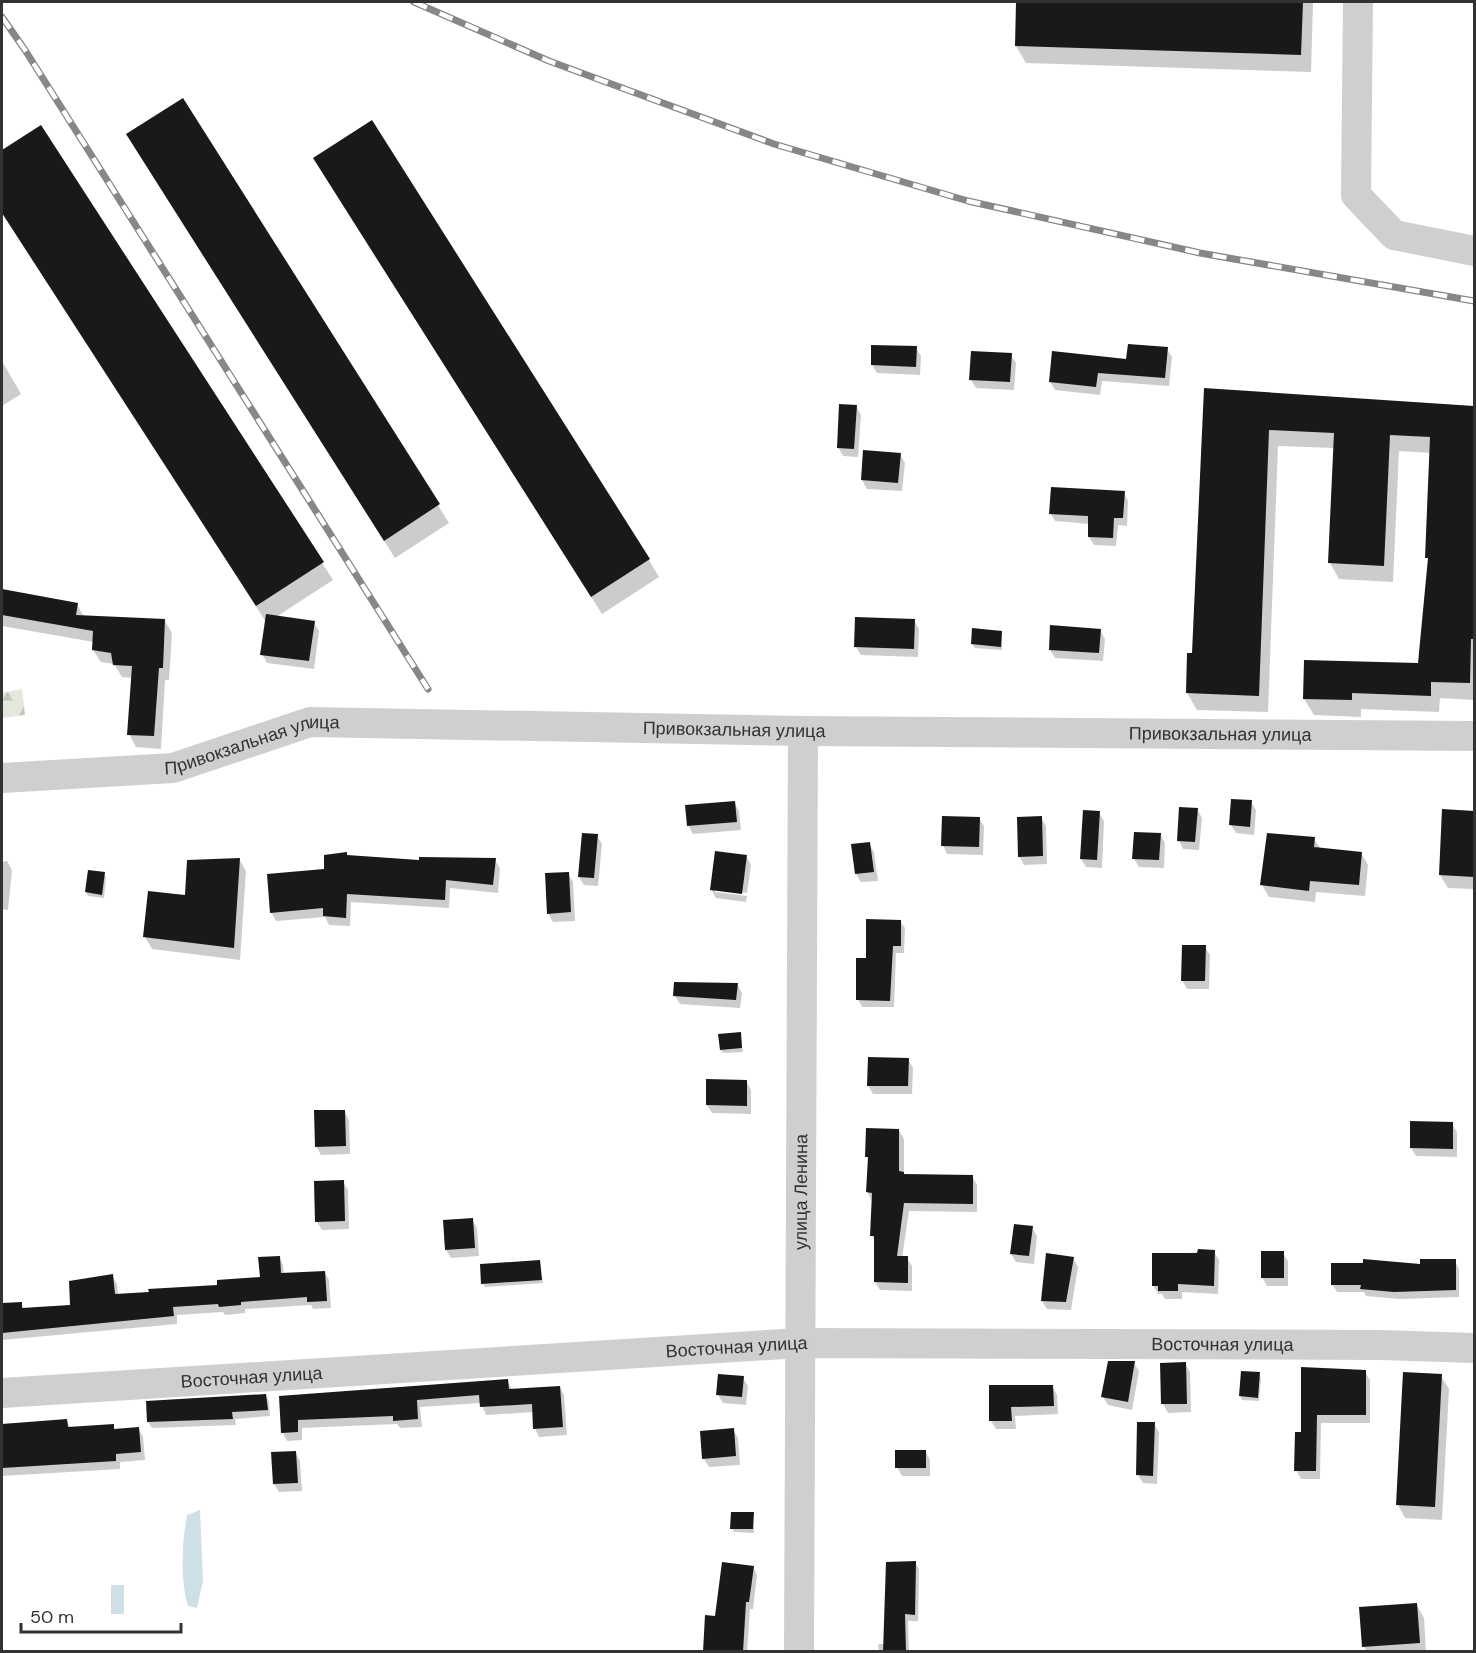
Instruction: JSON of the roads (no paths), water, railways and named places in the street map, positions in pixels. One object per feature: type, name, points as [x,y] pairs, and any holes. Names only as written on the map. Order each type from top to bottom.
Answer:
[{"type":"street","points":[[1358,2],[1356,195],[1394,235],[1474,251]]},
{"type":"street","name":"Привокзальная улица","points":[[2,778],[173,768],[310,722],[803,731],[1474,736]]},
{"type":"street","name":"улица Ленина","points":[[799,1652],[803,731]]},
{"type":"street","name":"Восточная улица","points":[[2,1393],[800,1343],[1381,1344],[1474,1347]]},
{"type":"railway","points":[[414,2],[549,61],[774,144],[968,201],[1200,253],[1474,301]]},
{"type":"railway","points":[[2,17],[428,689]]}]
